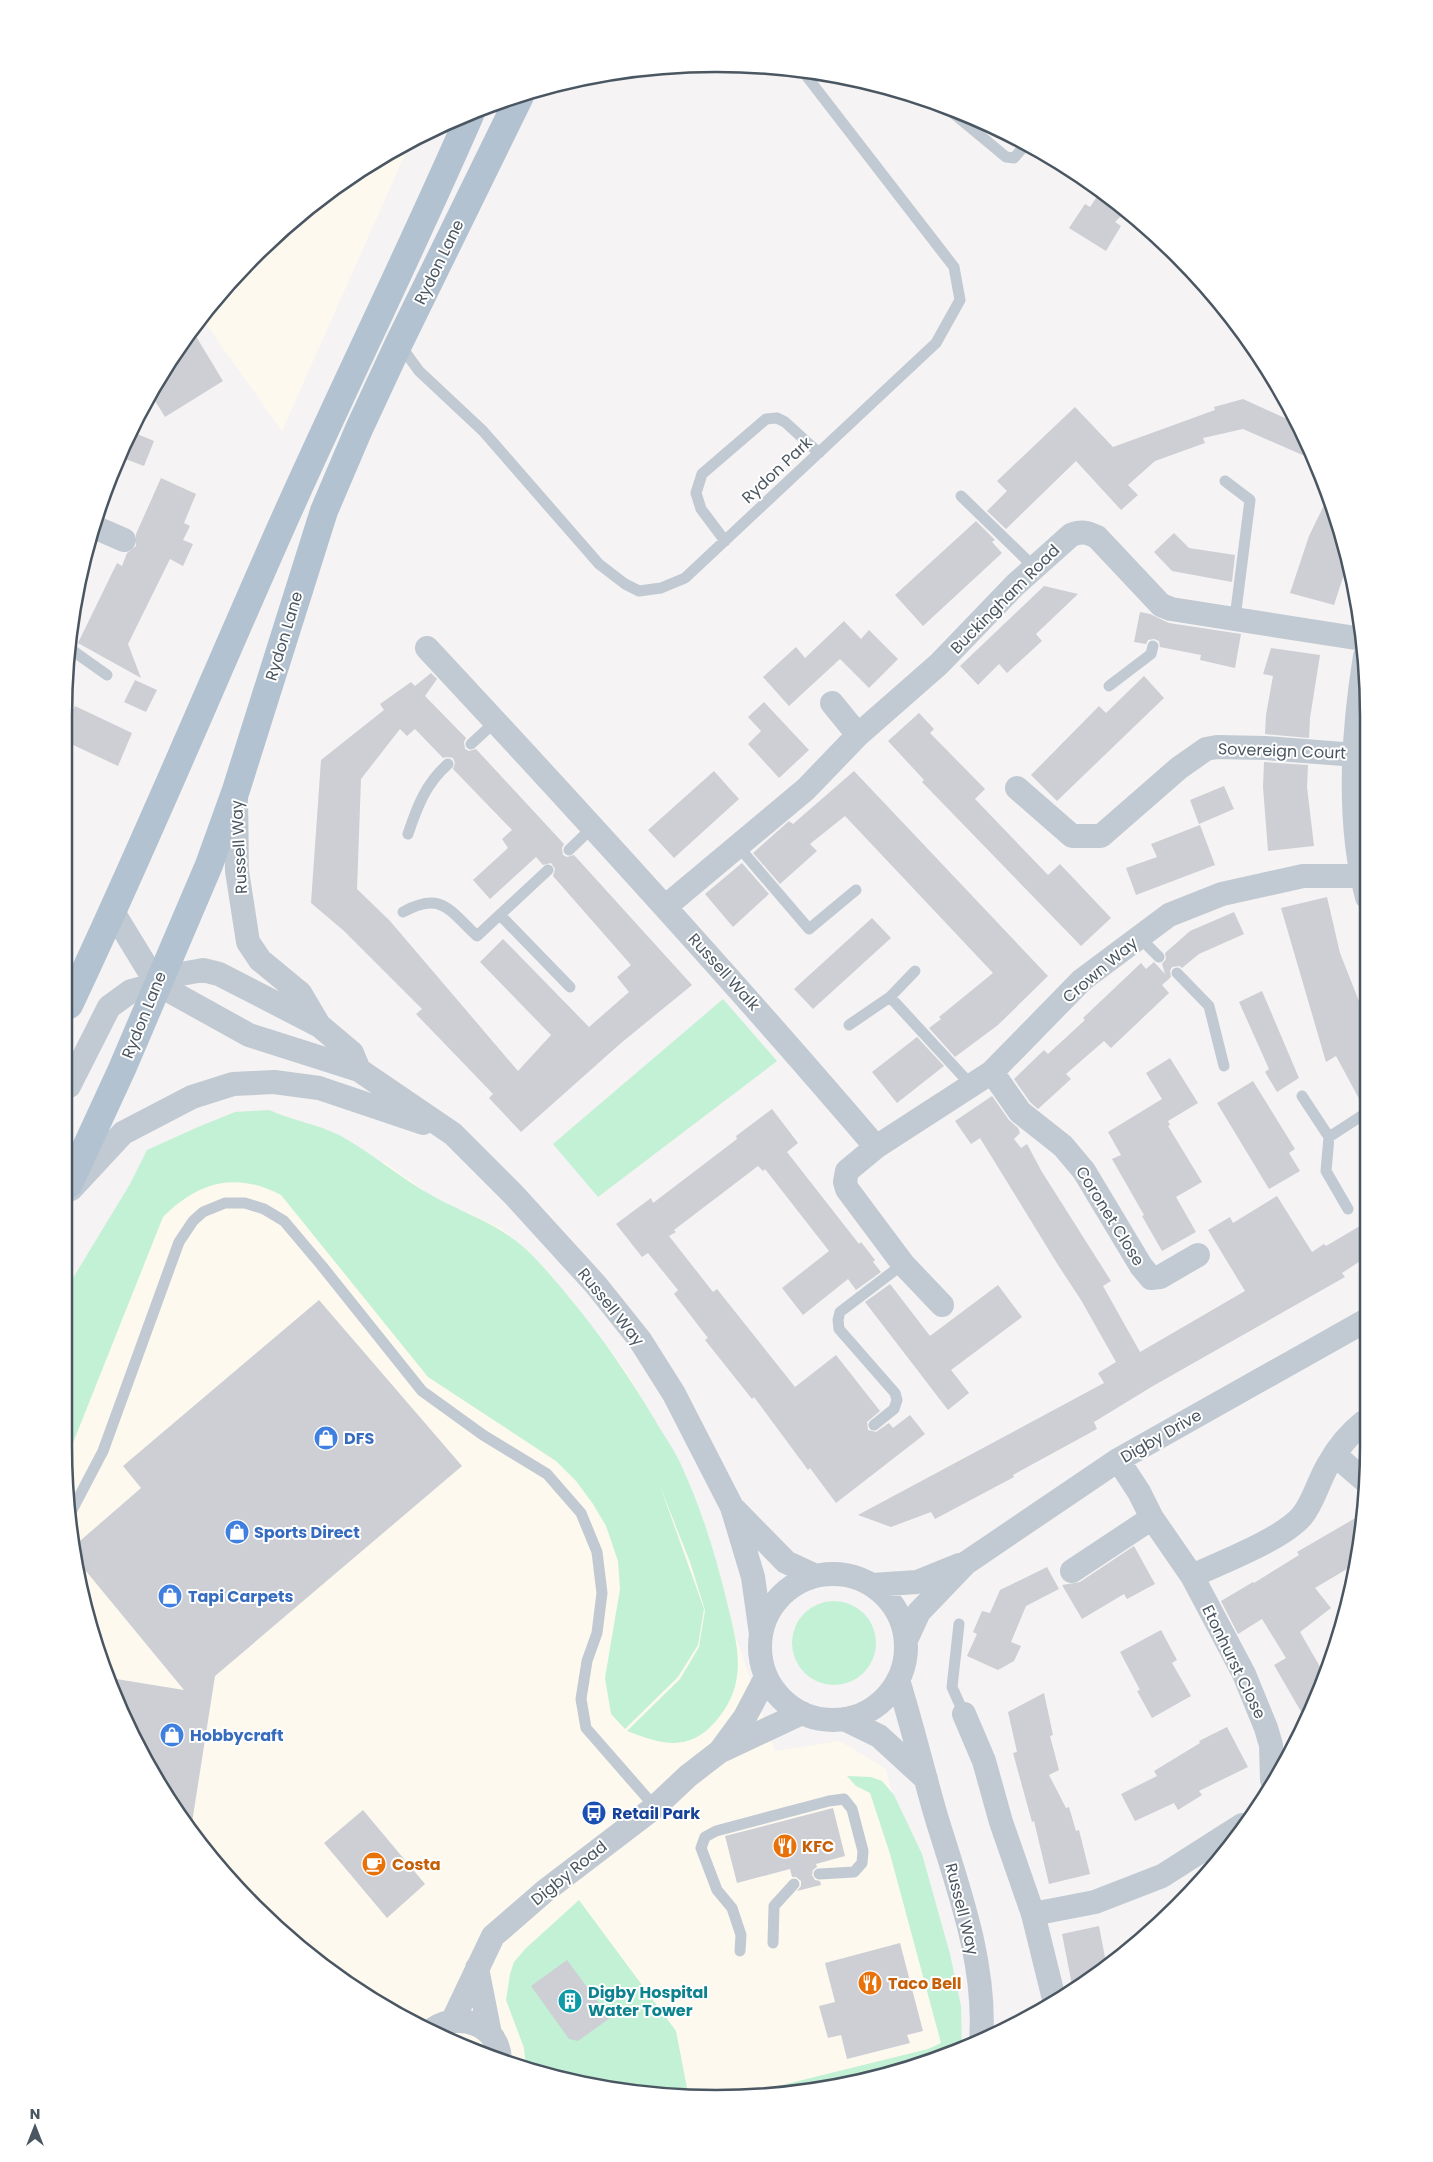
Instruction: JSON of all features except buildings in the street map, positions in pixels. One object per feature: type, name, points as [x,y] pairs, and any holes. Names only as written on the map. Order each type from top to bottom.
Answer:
[{"type":"main road","name":"Rydon Lane","points":[[72,1177],[122,1069],[209,865],[236,790],[324,511],[399,343],[516,105]]},
{"type":"main road","name":"Rydon Lane","points":[[72,999],[113,912],[283,523],[433,201],[466,124]]},
{"type":"street","points":[[100,530],[124,540]]},
{"type":"street","name":"Buckingham Road","points":[[665,907],[806,789],[858,735],[939,664],[1034,568],[1071,535],[1078,532],[1088,532],[1097,536],[1160,610],[1170,609],[1235,618],[1356,638]]},
{"type":"street","name":"Russell Walk","points":[[427,648],[594,826],[796,1053],[876,1147]]},
{"type":"street","points":[[1359,693],[1358,703],[1360,728]]},
{"type":"street","points":[[832,703],[858,735]]},
{"type":"street","name":"Sovereign Court","points":[[1016,788],[1072,836],[1101,836],[1179,768],[1206,750],[1217,747],[1264,748],[1360,754]]},
{"type":"street","points":[[1360,766],[1354,803],[1360,853]]},
{"type":"street","name":"Russell Way","points":[[236,790],[237,871],[248,942],[260,960],[300,993],[320,1026]]},
{"type":"street","name":"Crown Way","points":[[876,1147],[992,1072],[1082,980],[1169,914],[1222,894],[1303,876],[1360,886]]},
{"type":"street","name":"Russell Way","points":[[113,912],[157,984],[248,1034],[359,1070],[453,1134],[514,1195],[596,1285],[640,1340],[674,1394],[732,1508],[754,1577],[761,1634]]},
{"type":"street","name":"Russell Way","points":[[72,1080],[109,1007],[131,990],[157,984],[181,974],[203,970],[219,974],[320,1026],[352,1053],[359,1070]]},
{"type":"street","name":"Coronet Close","points":[[992,1072],[1020,1112],[1063,1146],[1084,1171],[1141,1266],[1151,1278],[1160,1277],[1198,1255]]},
{"type":"street","name":"Russell Way","points":[[72,1188],[123,1133],[192,1096],[233,1084],[274,1082],[319,1088],[453,1134]]},
{"type":"street","points":[[876,1147],[847,1171],[845,1182],[847,1190],[904,1264],[942,1305]]},
{"type":"street","name":"Digby Drive","points":[[906,1640],[919,1612],[966,1563],[1118,1460],[1360,1324]]},
{"type":"street","points":[[1192,1576],[1284,1532],[1301,1517],[1313,1498],[1327,1466],[1360,1425]]},
{"type":"street","points":[[1335,1455],[1359,1476]]},
{"type":"street","name":"Etonhurst Close","points":[[1118,1460],[1139,1492],[1152,1518],[1192,1576],[1244,1674],[1271,1745],[1272,1772]]},
{"type":"street","name":"Russell Way","points":[[732,1508],[786,1562],[816,1576]]},
{"type":"street","points":[[1072,1571],[1152,1518]]},
{"type":"street","name":"Digby Drive","points":[[872,1585],[917,1582],[966,1563]]},
{"type":"street","points":[[842,1574],[863,1580],[872,1585],[891,1602],[900,1617],[906,1640],[906,1654],[898,1680],[880,1702],[860,1714],[844,1719],[826,1720],[802,1713],[778,1694],[766,1677],[760,1653],[761,1634],[772,1605],[794,1585],[816,1576],[842,1574]]},
{"type":"street","name":"Digby Road","points":[[719,1752],[745,1716],[766,1677]]},
{"type":"street","name":"Russell Way","points":[[898,1680],[961,1896],[982,1990],[982,2032]]},
{"type":"street","name":"Digby Road","points":[[443,2024],[494,1936],[545,1891],[654,1807],[688,1776],[719,1752],[802,1713]]},
{"type":"street","points":[[964,1714],[984,1761],[1002,1822],[1034,1914],[1053,1994]]},
{"type":"street","points":[[844,1719],[880,1736],[926,1778]]},
{"type":"street","points":[[1034,1914],[1095,1902],[1162,1876],[1229,1836]]},
{"type":"street","points":[[477,1968],[490,2034],[498,2051]]},
{"type":"street","points":[[443,2024],[476,2023],[490,2034]]},
{"type":"lane","name":"Rydon Park","points":[[399,343],[419,371],[483,430],[599,564],[625,584],[640,591],[661,588],[685,578],[936,343],[960,300],[954,267],[809,79]]},
{"type":"lane","points":[[965,123],[1006,157],[1014,158],[1021,150]]},
{"type":"lane","points":[[725,541],[701,509],[696,493],[702,474],[766,419],[777,418],[785,422],[819,453]]},
{"type":"lane","points":[[1225,481],[1250,500],[1235,618]]},
{"type":"lane","points":[[961,496],[1034,568]]},
{"type":"lane","points":[[1109,686],[1151,654],[1153,646]]},
{"type":"lane","points":[[76,653],[107,675]]},
{"type":"lane","points":[[471,744],[496,721]]},
{"type":"lane","points":[[408,834],[420,800],[436,774],[448,764]]},
{"type":"lane","points":[[569,850],[594,826]]},
{"type":"lane","points":[[737,845],[809,929],[856,890]]},
{"type":"lane","points":[[403,912],[418,904],[433,902],[447,907],[477,936],[548,870]]},
{"type":"lane","points":[[500,914],[570,987]]},
{"type":"lane","points":[[1139,937],[1159,957]]},
{"type":"lane","points":[[849,1025],[890,997],[915,971]]},
{"type":"lane","points":[[1177,973],[1209,1006],[1224,1066]]},
{"type":"lane","points":[[890,997],[972,1086]]},
{"type":"lane","points":[[1302,1096],[1329,1137],[1326,1171],[1348,1209]]},
{"type":"lane","points":[[1329,1137],[1360,1117]]},
{"type":"lane","points":[[75,1504],[103,1451],[179,1242],[193,1221],[203,1212],[225,1204],[245,1204],[264,1209],[284,1221],[422,1391],[483,1435],[547,1474],[581,1513],[597,1552],[602,1593],[597,1633],[587,1661],[581,1699],[586,1728],[654,1807]]},
{"type":"lane","points":[[874,1425],[894,1409],[897,1400],[894,1393],[839,1329],[838,1320],[840,1312],[904,1264]]},
{"type":"lane","points":[[959,1624],[952,1687],[964,1714]]},
{"type":"lane","points":[[740,1951],[741,1935],[732,1908],[717,1890],[701,1848],[705,1837],[716,1831],[829,1801],[844,1799],[852,1809],[864,1851],[862,1863],[854,1872],[819,1874]]},
{"type":"lane","points":[[773,1943],[774,1906],[794,1884]]},
{"type":"shaded area","points":[[406,153],[282,431],[206,324],[232,292],[292,232],[359,181]]},
{"type":"shaded area","points":[[384,1162],[432,1196],[502,1229],[530,1253],[569,1296],[625,1370],[682,1466],[704,1521],[719,1570],[735,1635],[775,1751],[840,1741],[886,1769],[958,2042],[883,2068],[801,2084],[716,2090],[632,2084],[591,2077],[550,2068],[509,2055],[432,2023],[394,2003],[324,1956],[261,1901],[232,1870],[181,1803],[139,1730],[107,1653],[94,1612],[85,1571],[78,1530],[74,1488],[72,1322],[132,1186]]},
{"type":"green space","points":[[723,999],[777,1061],[598,1197],[553,1144]]},
{"type":"green space","points":[[269,1110],[339,1135],[421,1189],[510,1236],[533,1256],[583,1314],[642,1398],[673,1450],[708,1532],[734,1631],[738,1662],[737,1677],[727,1706],[706,1731],[685,1742],[674,1743],[651,1739],[627,1731],[680,1679],[699,1647],[705,1610],[690,1562],[660,1486],[704,1609],[698,1645],[678,1677],[625,1729],[611,1714],[605,1678],[620,1589],[618,1561],[606,1526],[593,1504],[576,1481],[556,1461],[428,1377],[281,1195],[248,1183],[218,1184],[190,1195],[163,1217],[72,1445],[73,1278],[130,1184],[147,1150],[235,1112]]},
{"type":"green space","points":[[834,1601],[850,1604],[864,1613],[873,1627],[876,1643],[873,1659],[864,1673],[850,1682],[834,1685],[818,1682],[804,1673],[795,1659],[792,1643],[795,1627],[804,1613],[818,1604]]},
{"type":"green space","points":[[847,1776],[871,1777],[882,1781],[894,1795],[922,1854],[950,1954],[961,2006],[962,2040],[883,2068],[842,2077],[777,2086],[928,2049],[941,2043],[890,1854],[870,1793],[856,1786]]},
{"type":"green space","points":[[579,1900],[676,2031],[687,2089],[632,2084],[591,2077],[525,2060],[524,2048],[506,2000],[514,1962],[525,1949]]},
{"type":"place","name":"DFS","points":[[326,1438]]},
{"type":"place","name":"Sports Direct","points":[[237,1532]]},
{"type":"place","name":"Tapi Carpets","points":[[170,1596]]},
{"type":"place","name":"Hobbycraft","points":[[172,1735]]},
{"type":"place","name":"Retail Park","points":[[594,1813]]},
{"type":"place","name":"KFC","points":[[785,1846]]},
{"type":"place","name":"Costa","points":[[374,1864]]},
{"type":"place","name":"Taco Bell","points":[[870,1983]]},
{"type":"place","name":"Digby Hospital Water Tower","points":[[570,2001]]}]
